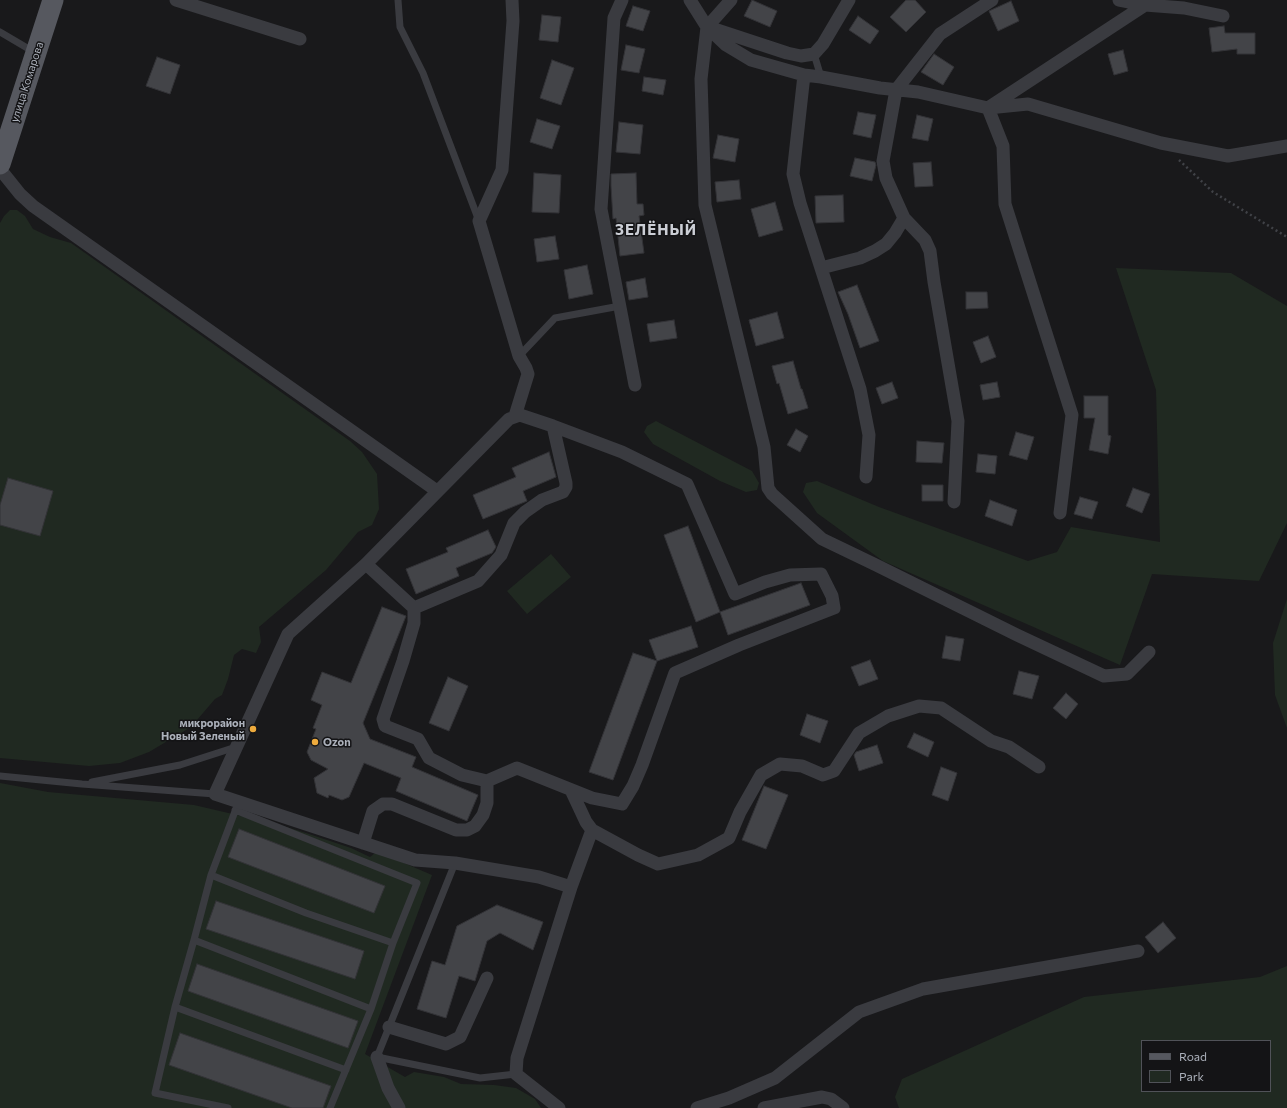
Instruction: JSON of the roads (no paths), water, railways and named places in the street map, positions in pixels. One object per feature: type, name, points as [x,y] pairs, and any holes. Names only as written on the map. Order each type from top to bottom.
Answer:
[{"type":"main road","name":"улица Комарова","points":[[0,164],[53,0]]},
{"type":"street","points":[[176,0],[300,39]]},
{"type":"street","points":[[512,0],[513,21],[502,170],[479,221],[519,356],[528,374],[515,416]]},
{"type":"street","points":[[513,21],[518,0]]},
{"type":"street","points":[[622,0],[614,18],[601,209],[635,385]]},
{"type":"street","points":[[690,0],[707,27],[726,45],[751,60],[804,75],[896,90],[918,92],[988,108],[1028,104],[1161,143],[1228,156],[1287,146]]},
{"type":"street","points":[[732,0],[707,27],[701,79],[705,205],[764,447],[768,488],[772,494],[822,539],[1104,676],[1128,674],[1149,652]]},
{"type":"street","points":[[707,27],[788,53],[801,56],[814,54],[823,44],[849,0]]},
{"type":"street","points":[[954,502],[958,421],[930,251],[925,240],[904,218],[886,178],[883,161],[896,90],[940,34],[992,0]]},
{"type":"street","points":[[1119,0],[1145,5],[1184,8],[1223,16]]},
{"type":"street","points":[[988,108],[1145,5]]},
{"type":"street","points":[[804,75],[793,174],[800,203],[860,388],[869,435],[866,477]]},
{"type":"street","points":[[988,108],[1003,146],[1005,204],[1072,415],[1060,513]]},
{"type":"street","points":[[0,169],[20,194],[33,206],[437,491]]},
{"type":"street","points":[[821,268],[860,258],[875,251],[886,244],[904,218]]},
{"type":"street","points":[[366,564],[414,608],[414,623],[403,661],[383,719],[385,726],[418,739],[429,758],[462,775],[487,781],[516,768],[592,798],[622,804],[633,786],[642,765],[675,673],[739,645],[834,608],[832,596],[821,574],[790,575],[764,582],[735,594],[687,484],[622,452],[520,415],[509,419],[366,564],[288,634],[215,794],[237,806],[415,860],[455,863],[539,877],[571,887]]},
{"type":"street","points":[[414,608],[478,582],[501,555],[514,523],[524,512],[542,500],[562,492],[566,487],[553,426]]},
{"type":"street","points":[[571,790],[586,822],[592,830],[658,864],[698,855],[729,838],[740,812],[761,775],[780,764],[802,766],[823,775],[834,771],[859,733],[888,716],[919,706],[940,708],[991,741],[1009,747],[1039,767]]},
{"type":"street","points":[[363,843],[373,811],[383,804],[392,804],[456,830],[467,830],[475,826],[483,815],[487,804],[487,781]]},
{"type":"street","points":[[559,1108],[516,1074],[517,1058],[571,887],[592,830]]},
{"type":"street","points":[[697,1108],[729,1098],[775,1078],[859,1012],[923,989],[1138,951]]},
{"type":"street","points":[[389,1027],[446,1044],[460,1037],[487,978]]},
{"type":"street","points":[[377,1057],[388,1088],[399,1108]]},
{"type":"street","points":[[764,1108],[822,1097],[831,1099],[843,1108]]},
{"type":"lane","points":[[398,0],[400,27],[423,73],[479,221]]},
{"type":"lane","points":[[0,32],[36,53]]},
{"type":"lane","points":[[814,54],[821,77]]},
{"type":"lane","points":[[519,356],[555,318],[620,306]]},
{"type":"lane","points":[[82,784],[180,765],[236,747]]},
{"type":"lane","points":[[0,776],[215,794]]},
{"type":"lane","points":[[228,1108],[155,1093],[175,1007],[211,875],[237,806],[417,883],[394,942],[371,1009],[330,1108]]},
{"type":"lane","points":[[455,863],[377,1057],[480,1078],[516,1074]]},
{"type":"lane","points":[[211,875],[306,913],[394,942]]},
{"type":"lane","points":[[194,940],[371,1009]]},
{"type":"lane","points":[[175,1007],[346,1070]]},
{"type":"place","name":"микрорайон Новый Зеленый","points":[[253,729]]},
{"type":"place","name":"Ozon","points":[[315,742]]},
{"type":"district","name":"ЗЕЛЁНЫЙ","points":[[656,230]]}]
